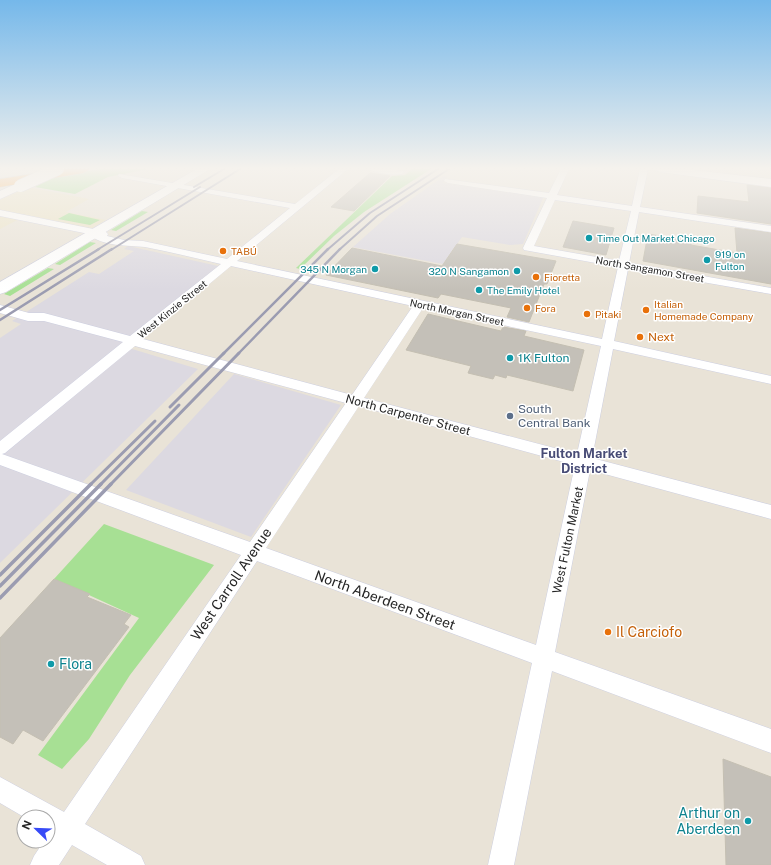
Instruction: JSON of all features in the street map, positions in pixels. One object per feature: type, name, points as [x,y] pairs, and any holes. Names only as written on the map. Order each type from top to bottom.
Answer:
[{"type":"street","points":[[0,289],[136,209]]},
{"type":"street","name":"West Kinzie Street","points":[[0,449],[294,209]]},
{"type":"street","name":"North Sangamon Street","points":[[546,209],[528,248],[771,291]]},
{"type":"street","name":"West Fulton Market","points":[[501,865],[635,209]]},
{"type":"street","points":[[643,209],[771,230]]},
{"type":"street","name":"North Morgan Street","points":[[0,213],[94,234],[102,238],[132,244],[143,244],[771,380]]},
{"type":"street","name":"North Carpenter Street","points":[[0,302],[35,312],[44,318]]},
{"type":"street","name":"West Carroll Avenue","points":[[43,865],[420,304]]},
{"type":"street","name":"North Carpenter Street","points":[[0,309],[28,317],[44,318],[132,341],[771,512]]},
{"type":"street","name":"North Aberdeen Street","points":[[0,459],[771,741]]},
{"type":"street","points":[[0,789],[132,865]]},
{"type":"shaded area","points":[[0,209],[71,209],[66,212],[106,220],[91,229],[27,215],[0,229]]},
{"type":"shaded area","points":[[397,209],[538,209],[523,244],[510,245],[462,237],[443,264],[353,247]]},
{"type":"shaded area","points":[[128,246],[218,266],[119,345],[198,369],[0,563],[0,338],[21,324],[12,321],[89,272],[99,274],[134,251],[124,249]]},
{"type":"shaded area","points":[[234,374],[341,405],[251,537],[126,490]]},
{"type":"green space","points":[[357,209],[368,209],[334,236],[300,269],[296,268]]},
{"type":"green space","points":[[142,211],[148,212],[116,231],[111,230]]},
{"type":"green space","points":[[69,213],[100,220],[90,225],[58,219]]},
{"type":"green space","points":[[90,242],[96,243],[60,265],[55,264]]},
{"type":"green space","points":[[48,268],[54,269],[10,296],[4,294]]},
{"type":"green space","points":[[104,524],[214,565],[130,675],[89,739],[62,769],[38,755],[139,618],[54,579]]},
{"type":"building","points":[[697,209],[771,209],[771,224],[697,213]]},
{"type":"building","name":"Time Out Market Chicago","points":[[573,221],[614,228],[606,255],[563,247]]},
{"type":"building","name":"919 on Fulton","points":[[735,228],[771,233],[771,284],[643,261],[648,234],[691,241],[691,245],[737,253]]},
{"type":"building","points":[[457,244],[556,261],[547,284],[544,284],[529,322],[507,317],[511,308],[441,294],[438,298],[326,275],[352,248],[442,266]]},
{"type":"building","name":"1K Fulton","points":[[428,314],[501,331],[503,327],[526,331],[524,336],[584,350],[573,391],[507,375],[506,378],[495,375],[493,379],[468,373],[471,366],[406,350]]},
{"type":"building","name":"Flora","points":[[54,579],[90,594],[87,597],[131,615],[124,624],[129,627],[43,741],[23,730],[13,744],[0,737],[0,638]]},
{"type":"building","name":"Arthur on Aberdeen","points":[[723,759],[771,777],[771,865],[726,865]]},
{"type":"railway","points":[[97,250],[163,209]]},
{"type":"railway","points":[[111,250],[176,209]]},
{"type":"railway","points":[[327,250],[376,209]]},
{"type":"railway","points":[[339,250],[377,216],[387,209]]},
{"type":"railway","points":[[0,310],[99,249]]},
{"type":"railway","points":[[0,320],[112,249]]},
{"type":"railway","points":[[170,407],[327,250]]},
{"type":"railway","points":[[238,354],[339,250]]},
{"type":"railway","points":[[110,485],[239,353]]},
{"type":"railway","points":[[100,485],[179,405]]},
{"type":"railway","points":[[90,485],[155,421]]},
{"type":"railway","points":[[0,586],[101,484]]},
{"type":"railway","points":[[0,598],[111,484]]},
{"type":"railway","points":[[0,575],[90,485]]},
{"type":"place","name":"Time Out Market Chicago","points":[[589,238]]},
{"type":"place","name":"TABÚ","points":[[223,251]]},
{"type":"place","name":"919 on Fulton","points":[[707,260]]},
{"type":"place","name":"345 N Morgan","points":[[375,269]]},
{"type":"place","name":"320 N Sangamon","points":[[517,271]]},
{"type":"place","name":"Fioretta","points":[[536,277]]},
{"type":"place","name":"The Emily Hotel","points":[[479,290]]},
{"type":"place","name":"Fora","points":[[527,308]]},
{"type":"place","name":"Italian Homemade Company","points":[[646,310]]},
{"type":"place","name":"Pitaki","points":[[587,314]]},
{"type":"place","name":"Next","points":[[640,337]]},
{"type":"place","name":"1K Fulton","points":[[510,358]]},
{"type":"place","name":"South Central Bank","points":[[510,416]]},
{"type":"place","name":"Il Carciofo","points":[[608,632]]},
{"type":"place","name":"Flora","points":[[51,664]]},
{"type":"place","name":"Arthur on Aberdeen","points":[[748,821]]},
{"type":"district","name":"Fulton Market District","points":[[584,460]]}]
